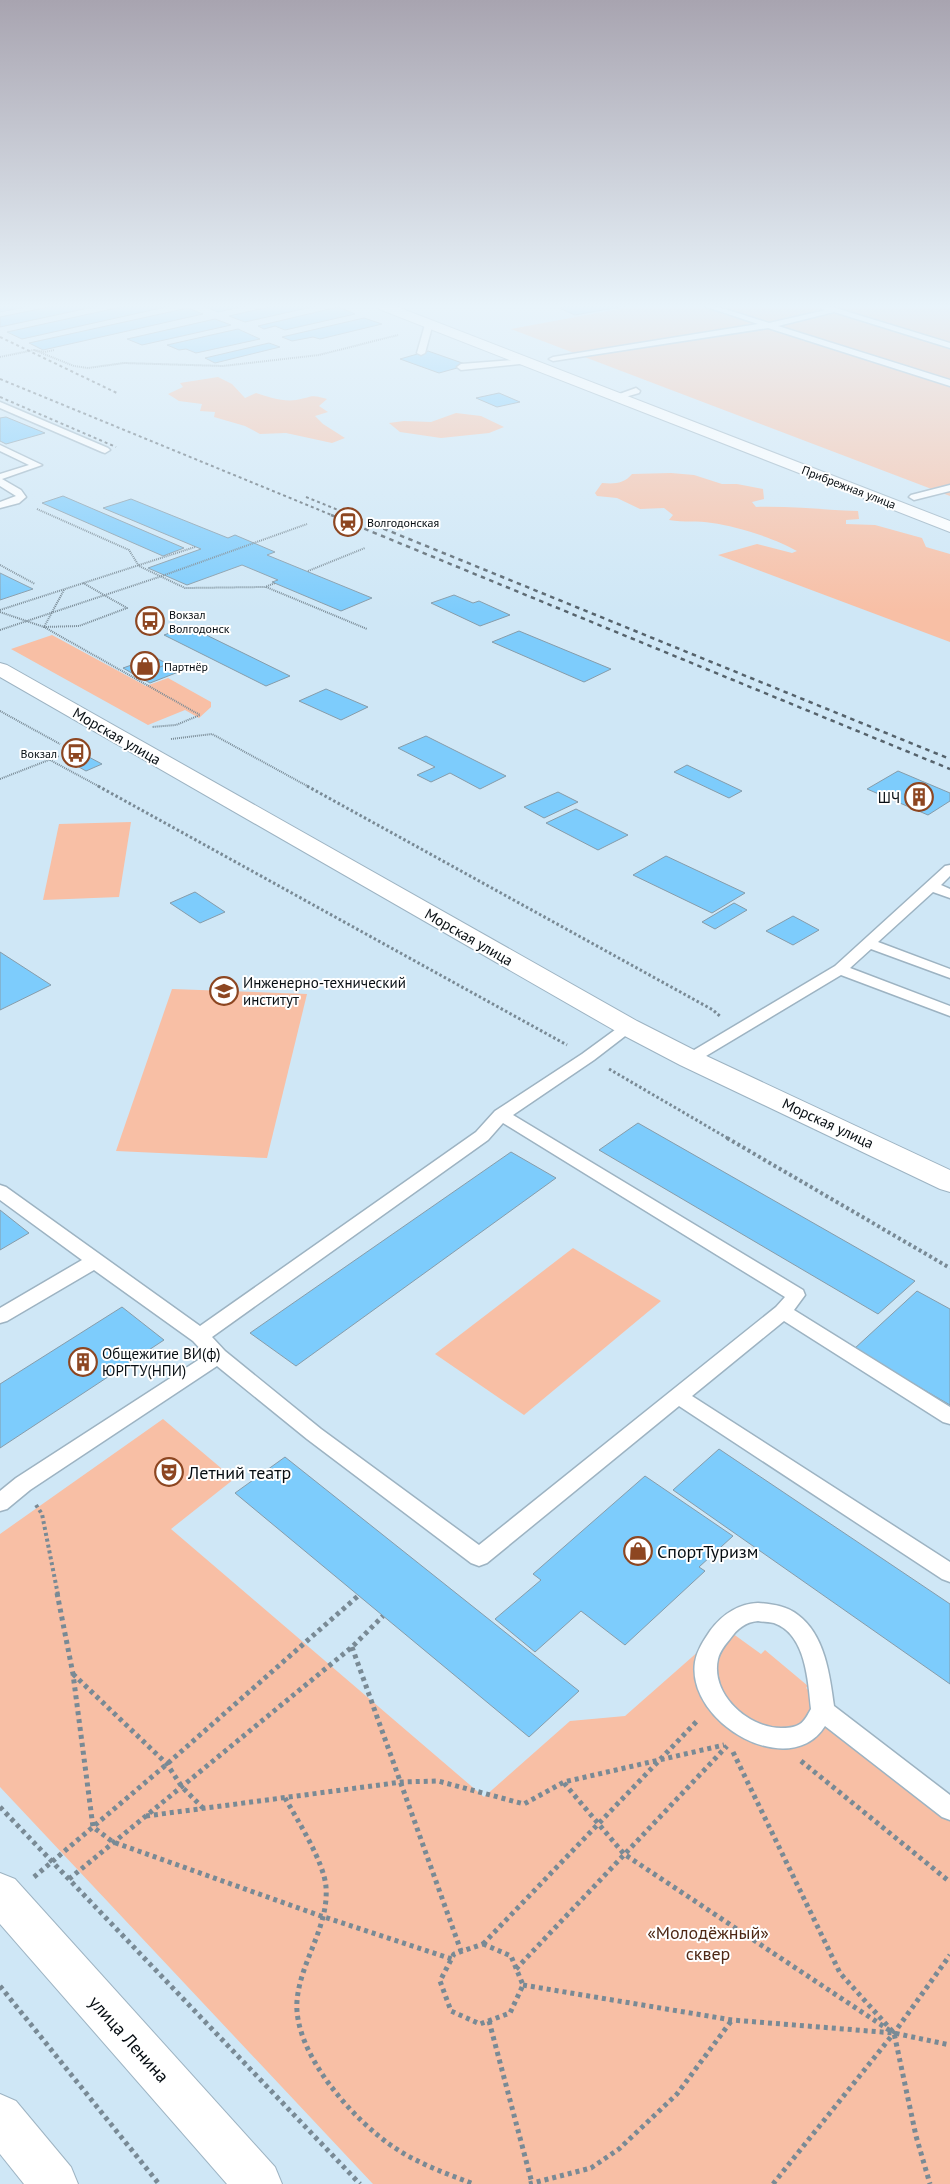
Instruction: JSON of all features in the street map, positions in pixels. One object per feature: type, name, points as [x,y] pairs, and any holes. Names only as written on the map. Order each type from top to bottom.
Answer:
[{"type":"main road","name":"Прибрежная улица","points":[[643,408],[950,527]]},
{"type":"main road","name":"Прибрежная улица","points":[[680,408],[941,507]]},
{"type":"main road","name":"Морская улица","points":[[0,669],[628,1027],[690,1059],[950,1182]]},
{"type":"main road","name":"улица Ленина","points":[[3,1897],[258,2184]]},
{"type":"main road","points":[[0,2117],[54,2184]]},
{"type":"lane","points":[[7,408],[105,450]]},
{"type":"lane","points":[[0,448],[37,465],[0,477]]},
{"type":"lane","points":[[0,482],[18,492],[21,496],[16,501],[0,505]]},
{"type":"lane","points":[[914,497],[950,488]]},
{"type":"lane","points":[[690,1059],[840,969],[950,868]]},
{"type":"lane","points":[[931,886],[950,894]]},
{"type":"lane","points":[[868,943],[950,974]]},
{"type":"lane","points":[[840,969],[950,1011]]},
{"type":"lane","points":[[200,1336],[482,1136],[501,1115],[588,1057],[628,1027]]},
{"type":"lane","points":[[0,1191],[200,1336],[218,1356],[314,1434],[479,1557],[783,1312],[796,1294],[501,1115]]},
{"type":"lane","points":[[0,1316],[95,1261]]},
{"type":"lane","points":[[783,1312],[950,1416]]},
{"type":"lane","points":[[0,1503],[23,1484],[218,1356]]},
{"type":"lane","points":[[678,1396],[950,1573]]},
{"type":"lane","points":[[770,1611],[790,1619],[801,1632],[810,1649],[820,1677],[823,1711],[809,1730],[794,1738],[776,1740],[750,1732],[716,1702],[708,1686],[705,1666],[709,1651],[728,1625],[749,1612],[770,1611]]},
{"type":"lane","points":[[823,1711],[950,1809]]},
{"type":"path","points":[[36,509],[129,550],[139,566],[185,588],[265,587],[275,583]]},
{"type":"path","points":[[0,630],[159,577],[307,524]]},
{"type":"path","points":[[0,611],[195,547]]},
{"type":"path","points":[[308,571],[365,548]]},
{"type":"path","points":[[0,565],[35,584]]},
{"type":"path","points":[[44,627],[79,626],[127,608],[83,583]]},
{"type":"path","points":[[265,587],[367,629]]},
{"type":"path","points":[[44,627],[54,612],[64,589]]},
{"type":"path","points":[[0,611],[44,627],[200,715],[176,725],[150,727]]},
{"type":"path","points":[[0,711],[60,744]]},
{"type":"path","points":[[166,740],[212,734],[713,1010],[729,1026],[740,1030]]},
{"type":"path","points":[[0,779],[59,756]]},
{"type":"path","points":[[50,760],[588,1057],[950,1268]]},
{"type":"path","points":[[23,1484],[42,1514],[73,1674],[93,1827],[113,1842],[321,1916],[452,1959]]},
{"type":"path","points":[[3,1897],[52,1862],[358,1596]]},
{"type":"path","points":[[69,1879],[352,1646],[383,1616]]},
{"type":"path","points":[[352,1646],[462,1952]]},
{"type":"path","points":[[73,1674],[167,1764],[182,1787],[204,1809]]},
{"type":"path","points":[[483,1944],[511,1956],[522,1985],[510,2013],[480,2024],[451,2011],[440,1981],[454,1954],[483,1944],[716,1702]]},
{"type":"path","points":[[776,1740],[950,1882]]},
{"type":"path","points":[[146,1816],[402,1782],[438,1781],[524,1804],[564,1782],[729,1743]]},
{"type":"path","points":[[516,1968],[729,1743]]},
{"type":"path","points":[[729,1743],[840,1972],[894,2033],[916,2136],[930,2184]]},
{"type":"path","points":[[564,1782],[624,1854],[894,2033]]},
{"type":"path","points":[[285,1798],[320,1869],[326,1886],[321,1916],[303,1972],[297,2004],[301,2030],[314,2062],[332,2088],[383,2139],[430,2167],[474,2184]]},
{"type":"path","points":[[0,1807],[360,2184]]},
{"type":"path","points":[[773,2184],[894,2033],[950,1955]]},
{"type":"path","points":[[522,1985],[732,2020],[894,2033],[950,2045]]},
{"type":"path","points":[[0,1986],[159,2184]]},
{"type":"path","points":[[489,2021],[531,2184],[591,2168],[619,2149],[676,2094],[732,2020]]},
{"type":"green space","points":[[201,408],[322,408],[328,412],[315,416],[323,424],[345,438],[332,443],[286,433],[260,434],[245,426],[214,417],[215,412],[200,411]]},
{"type":"green space","points":[[718,408],[950,408],[950,496]]},
{"type":"green space","points":[[456,413],[481,416],[504,427],[489,433],[441,438],[400,432],[389,423],[404,421],[431,422]]},
{"type":"green space","points":[[671,473],[694,475],[722,484],[737,484],[763,489],[764,499],[752,502],[756,507],[858,511],[859,519],[846,520],[846,524],[875,525],[922,538],[926,547],[950,554],[950,642],[718,555],[757,544],[792,553],[797,551],[779,542],[733,527],[707,522],[669,520],[673,515],[664,508],[640,509],[617,498],[597,496],[595,493],[602,483],[618,483],[626,480],[632,474]]},
{"type":"green space","points":[[52,635],[146,686],[168,678],[211,702],[211,707],[199,718],[185,710],[148,725],[11,649]]},
{"type":"green space","points":[[131,822],[119,897],[43,900],[59,824]]},
{"type":"green space","points":[[172,989],[307,994],[267,1158],[116,1151]]},
{"type":"green space","points":[[573,1248],[661,1301],[524,1415],[435,1354]]},
{"type":"green space","name":"«Молодёжный» сквер","points":[[163,1419],[234,1479],[171,1529],[484,1797],[570,1721],[625,1716],[725,1628],[761,1654],[765,1650],[808,1686],[806,1688],[950,1795],[950,2184],[373,2184],[0,1787],[0,1534]]},
{"type":"building","points":[[6,417],[45,433],[6,444],[0,441],[0,418]]},
{"type":"building","points":[[63,496],[184,548],[163,556],[42,503]]},
{"type":"building","points":[[131,499],[228,538],[235,535],[275,552],[267,555],[372,598],[341,611],[272,582],[278,580],[242,565],[187,585],[148,568],[201,549],[103,508]]},
{"type":"building","points":[[0,573],[33,589],[0,600]]},
{"type":"building","points":[[454,595],[473,603],[479,601],[510,615],[480,626],[431,603]]},
{"type":"building","points":[[188,626],[290,676],[266,686],[164,635]]},
{"type":"building","points":[[519,631],[611,669],[584,682],[492,642]]},
{"type":"building","name":"Партнёр","points":[[154,657],[168,664],[137,676],[123,668]]},
{"type":"building","points":[[168,664],[181,671],[150,683],[137,676]]},
{"type":"building","points":[[326,689],[368,707],[341,720],[299,701]]},
{"type":"building","points":[[426,736],[506,776],[480,789],[450,773],[431,782],[417,775],[435,767],[398,748]]},
{"type":"building","points":[[85,755],[102,764],[86,771],[70,762]]},
{"type":"building","points":[[687,765],[742,791],[729,798],[674,772]]},
{"type":"building","name":"ШЧ","points":[[898,771],[950,793],[950,801],[928,815],[867,789]]},
{"type":"building","points":[[558,792],[578,802],[544,818],[524,807]]},
{"type":"building","points":[[576,809],[628,835],[598,850],[546,823]]},
{"type":"building","points":[[666,856],[745,893],[712,913],[633,875]]},
{"type":"building","points":[[195,892],[225,912],[200,923],[170,903]]},
{"type":"building","points":[[734,903],[747,910],[715,929],[702,922]]},
{"type":"building","points":[[793,916],[819,930],[793,945],[766,931]]},
{"type":"building","points":[[0,952],[51,985],[0,1010]]},
{"type":"building","points":[[638,1123],[915,1281],[878,1314],[599,1150]]},
{"type":"building","points":[[511,1152],[556,1178],[296,1366],[250,1333]]},
{"type":"building","points":[[0,1210],[29,1233],[0,1250]]},
{"type":"building","points":[[917,1291],[950,1309],[950,1405],[854,1349]]},
{"type":"building","name":"Общежитие ВИ(ф) ЮРГТУ(НПИ)","points":[[122,1307],[164,1340],[0,1448],[0,1384]]},
{"type":"building","points":[[719,1449],[950,1604],[950,1684],[673,1490]]},
{"type":"building","points":[[285,1457],[579,1691],[529,1737],[235,1493]]},
{"type":"building","name":"СпортТуризм","points":[[645,1476],[733,1536],[699,1567],[705,1571],[625,1645],[581,1611],[535,1652],[495,1619],[541,1580],[533,1574]]},
{"type":"railway","points":[[25,408],[116,447]]},
{"type":"railway","points":[[71,408],[334,516]]},
{"type":"railway","points":[[306,497],[353,516]]},
{"type":"railway","points":[[331,515],[950,769]]},
{"type":"railway","points":[[350,515],[950,759]]},
{"type":"place","name":"Волгодонская","points":[[348,522]]},
{"type":"place","name":"Вокзал Волгодонск","points":[[150,621]]},
{"type":"place","name":"Партнёр","points":[[145,666]]},
{"type":"place","name":"Вокзал","points":[[76,753]]},
{"type":"place","name":"ШЧ","points":[[919,797]]},
{"type":"place","name":"Инженерно-технический институт","points":[[224,991]]},
{"type":"place","name":"Общежитие ВИ(ф) ЮРГТУ(НПИ)","points":[[83,1362]]},
{"type":"place","name":"Летний театр","points":[[169,1472]]},
{"type":"place","name":"СпортТуризм","points":[[638,1551]]}]
